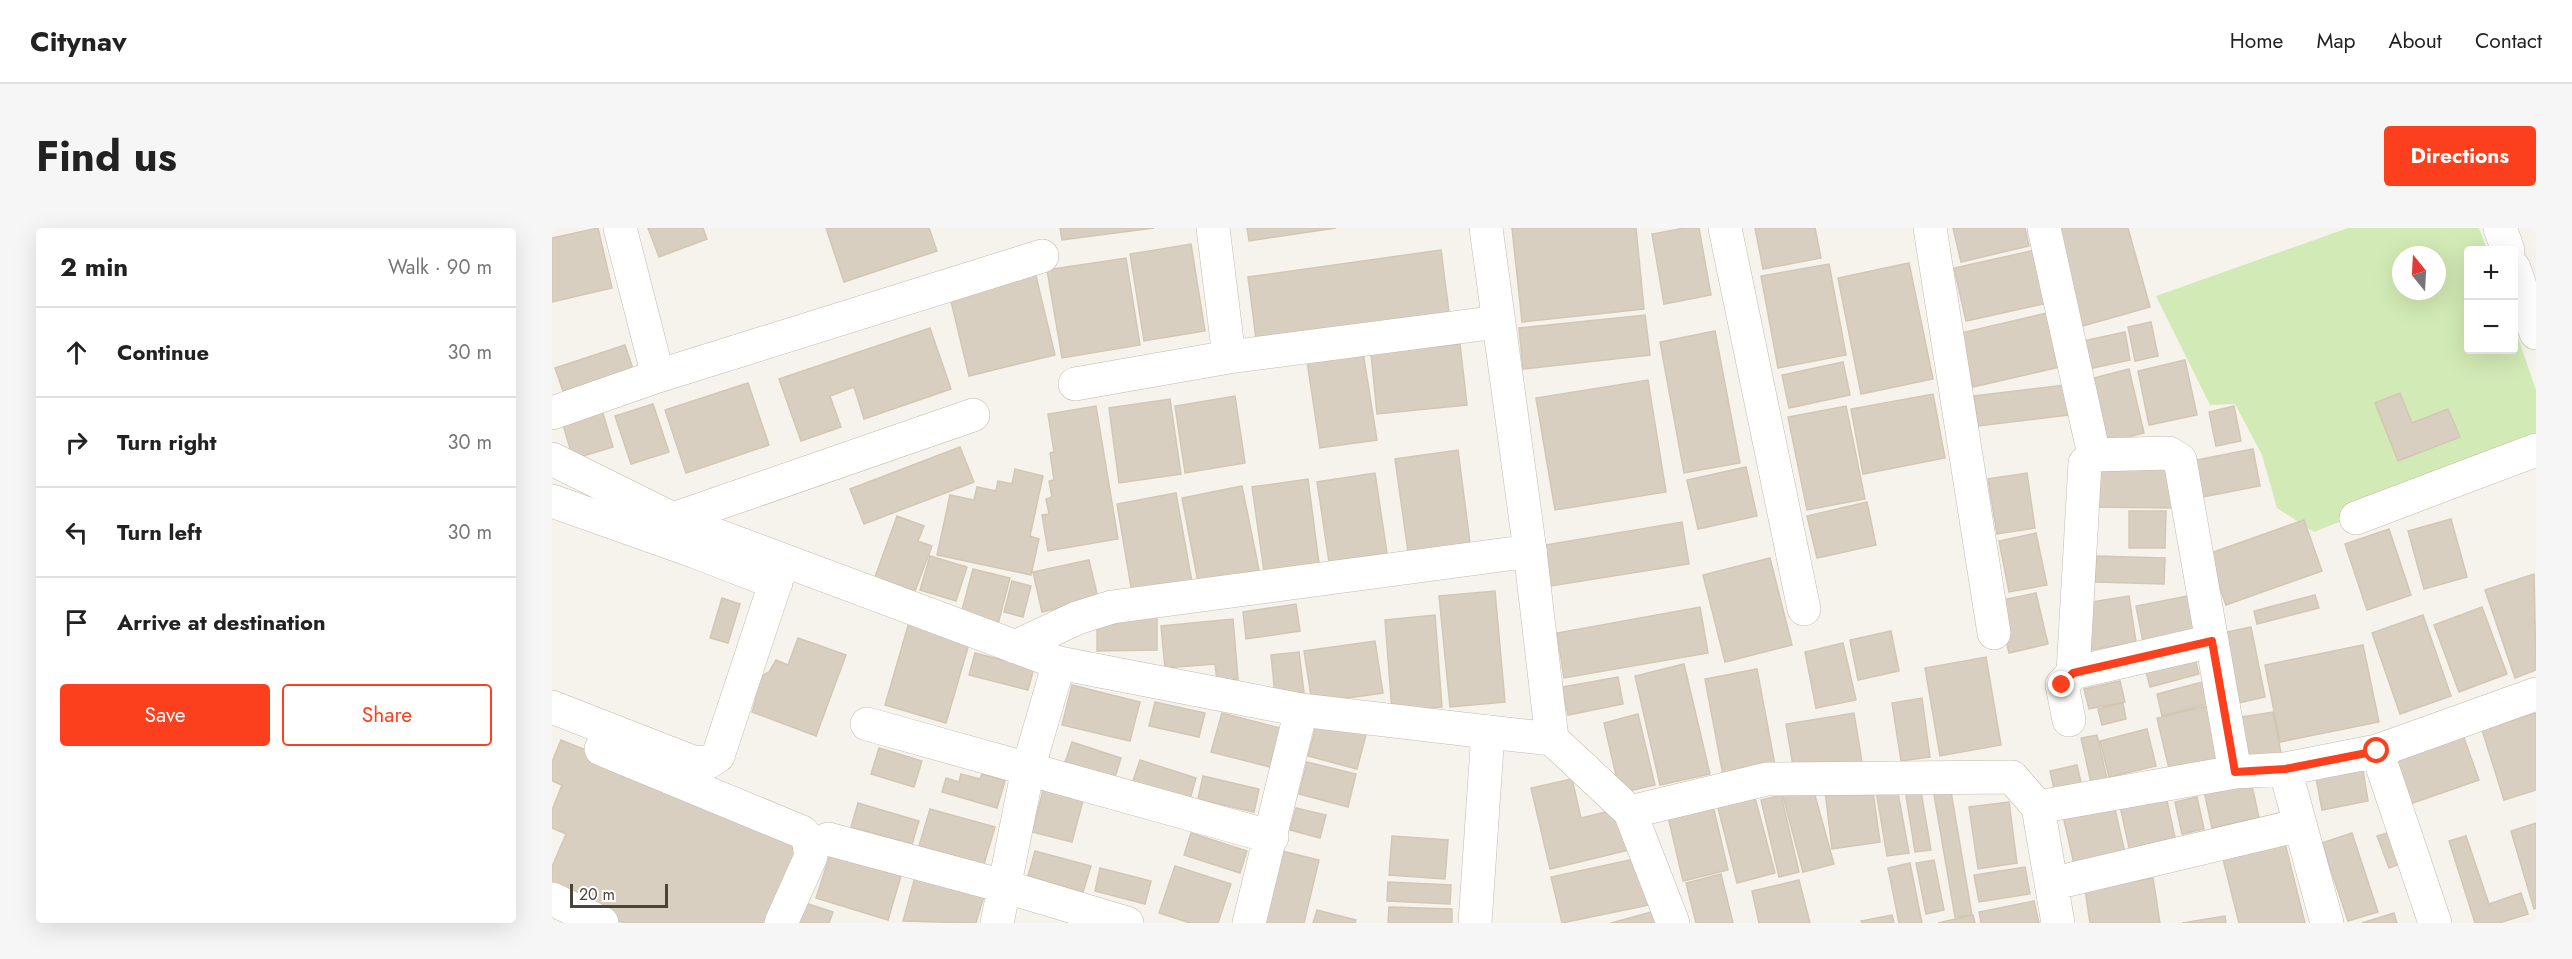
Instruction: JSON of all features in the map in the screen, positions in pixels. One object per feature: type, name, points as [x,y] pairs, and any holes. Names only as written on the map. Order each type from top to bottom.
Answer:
[{"type":"street","points":[[620,228],[658,376]]},
{"type":"street","points":[[1214,228],[1229,357]]},
{"type":"street","points":[[1486,228],[1530,550],[1551,739]]},
{"type":"street","points":[[1725,228],[1804,609]]},
{"type":"street","points":[[1930,228],[1994,633]]},
{"type":"street","points":[[2044,228],[2094,455]]},
{"type":"street","points":[[2500,228],[2507,246]]},
{"type":"street","points":[[552,412],[658,376],[1042,256]]},
{"type":"street","points":[[2518,280],[2536,333]]},
{"type":"street","points":[[1076,384],[1229,357],[1498,321]]},
{"type":"street","points":[[673,519],[973,415]]},
{"type":"street","points":[[2356,518],[2536,450]]},
{"type":"street","points":[[2073,673],[2085,463],[2094,455],[2169,453],[2180,460],[2235,772]]},
{"type":"street","points":[[552,459],[673,519],[700,541]]},
{"type":"street","points":[[552,501],[700,541],[780,572],[1059,663],[1301,710],[1551,739],[1630,812],[1673,923]]},
{"type":"street","points":[[1015,647],[1077,618],[1112,607],[1530,550]]},
{"type":"street","points":[[552,708],[693,762],[707,763],[718,756],[780,572]]},
{"type":"street","points":[[2069,720],[2062,685],[2073,673],[2212,641]]},
{"type":"street","points":[[997,923],[1028,769],[1059,663]]},
{"type":"street","points":[[2038,807],[2235,772],[2285,769],[2377,751],[2536,694]]},
{"type":"street","points":[[1249,923],[1272,837],[1301,710]]},
{"type":"street","points":[[867,724],[1272,837]]},
{"type":"street","points":[[552,728],[802,832],[808,839],[811,856],[781,923]]},
{"type":"street","points":[[1475,923],[1488,732]]},
{"type":"street","points":[[2377,751],[2435,923]]},
{"type":"street","points":[[2285,769],[2328,923]]},
{"type":"street","points":[[1630,812],[1767,779],[2012,777],[2038,807],[2058,923]]},
{"type":"street","points":[[2051,885],[2300,825]]},
{"type":"street","points":[[828,839],[1003,886],[1127,923]]},
{"type":"street","points":[[552,898],[603,923]]},
{"type":"green space","points":[[2348,228],[2479,228],[2486,246],[2464,246],[2464,354],[2518,354],[2518,338],[2536,390],[2536,443],[2314,532],[2277,508],[2262,455],[2235,404],[2210,405],[2156,296]]},
{"type":"building","points":[[598,228],[612,288],[552,302],[552,238]]},
{"type":"building","points":[[648,228],[703,228],[707,239],[659,257]]},
{"type":"building","points":[[826,228],[929,228],[937,251],[844,282]]},
{"type":"building","points":[[1060,228],[1154,228],[1062,240]]},
{"type":"building","points":[[1247,228],[1336,228],[1249,241]]},
{"type":"building","points":[[1512,228],[1636,228],[1644,309],[1522,322]]},
{"type":"building","points":[[1699,228],[1711,295],[1664,304],[1652,234]]},
{"type":"building","points":[[1755,228],[1815,228],[1821,258],[1763,269]]},
{"type":"building","points":[[1953,228],[2025,228],[2029,246],[1961,262]]},
{"type":"building","points":[[2062,228],[2128,228],[2150,307],[2079,327],[2051,231]]},
{"type":"building","points":[[1191,244],[1205,331],[1144,341],[1130,254]]},
{"type":"building","points":[[2040,249],[2052,302],[1966,321],[1954,268]]},
{"type":"building","points":[[1441,250],[1449,312],[1256,339],[1248,277]]},
{"type":"building","points":[[1126,258],[1140,345],[1062,358],[1047,270]]},
{"type":"building","points":[[1909,263],[1933,379],[1861,394],[1838,278]]},
{"type":"building","points":[[1829,264],[1846,355],[1778,368],[1761,276]]},
{"type":"building","points":[[1035,272],[1055,355],[969,376],[949,293]]},
{"type":"building","points":[[2051,312],[2064,366],[1973,387],[1961,333]]},
{"type":"building","points":[[1645,315],[1650,355],[1523,369],[1519,328]]},
{"type":"building","points":[[2151,322],[2158,356],[2135,361],[2128,327]]},
{"type":"building","points":[[930,328],[951,389],[864,419],[854,387],[830,396],[841,427],[801,441],[779,379]]},
{"type":"building","points":[[1715,331],[1740,463],[1684,473],[1660,342]]},
{"type":"building","points":[[2125,332],[2130,360],[2084,370],[2078,342]]},
{"type":"building","points":[[1460,344],[1467,405],[1377,414],[1371,354]]},
{"type":"building","points":[[625,345],[633,369],[563,391],[555,368]]},
{"type":"building","points":[[1363,352],[1377,440],[1320,448],[1307,361]]},
{"type":"building","points":[[2185,360],[2197,415],[2149,425],[2138,371]]},
{"type":"building","points":[[1843,362],[1850,395],[1789,408],[1782,375]]},
{"type":"building","points":[[2129,369],[2144,433],[2101,444],[2086,380]]},
{"type":"building","points":[[1648,380],[1666,492],[1555,510],[1536,398]]},
{"type":"building","points":[[748,383],[769,445],[686,473],[665,410]]},
{"type":"building","points":[[2064,385],[2068,415],[1978,426],[1974,396]]},
{"type":"building","points":[[2400,393],[2412,423],[2448,409],[2460,437],[2398,461],[2375,403]]},
{"type":"building","points":[[1933,394],[1945,458],[1863,474],[1851,409]]},
{"type":"building","points":[[1235,396],[1245,463],[1185,473],[1175,406]]},
{"type":"building","points":[[1170,399],[1181,474],[1119,483],[1109,408]]},
{"type":"building","points":[[653,404],[669,452],[631,464],[615,416]]},
{"type":"building","points":[[1096,406],[1118,539],[1048,551],[1042,515],[1049,514],[1046,499],[1052,497],[1049,481],[1054,480],[1050,453],[1054,452],[1048,414]]},
{"type":"building","points":[[1846,406],[1865,499],[1807,510],[1788,417]]},
{"type":"building","points":[[2234,406],[2241,441],[2216,446],[2209,412]]},
{"type":"building","points":[[602,410],[613,447],[573,459],[562,421]]},
{"type":"building","points":[[960,447],[974,482],[864,524],[850,489]]},
{"type":"building","points":[[2253,449],[2260,486],[2197,498],[2191,461]]},
{"type":"building","points":[[1458,450],[1470,543],[1408,552],[1395,459]]},
{"type":"building","points":[[2095,462],[2175,463],[2175,508],[2094,507]]},
{"type":"building","points":[[1746,467],[1757,516],[1698,529],[1687,480]]},
{"type":"building","points":[[1015,469],[1043,476],[1030,536],[1039,539],[1031,575],[937,555],[950,495],[974,500],[977,487],[996,491],[998,481],[1012,484]]},
{"type":"building","points":[[1375,473],[1387,553],[1329,562],[1317,482]]},
{"type":"building","points":[[2027,473],[2035,528],[1997,534],[1988,479]]},
{"type":"building","points":[[1308,479],[1319,563],[1264,571],[1252,487]]},
{"type":"building","points":[[1242,486],[1259,570],[1198,582],[1182,498]]},
{"type":"building","points":[[1176,493],[1192,582],[1132,593],[1117,504]]},
{"type":"building","points":[[1867,502],[1876,545],[1817,558],[1807,516]]},
{"type":"building","points":[[2129,511],[2166,511],[2165,548],[2129,548]]},
{"type":"building","points":[[897,516],[924,526],[918,541],[932,546],[915,591],[875,577]]},
{"type":"building","points":[[2451,519],[2467,577],[2424,589],[2408,531]]},
{"type":"building","points":[[2304,520],[2322,571],[2226,605],[2208,554]]},
{"type":"building","points":[[1682,522],[1689,564],[1551,586],[1545,545]]},
{"type":"building","points":[[2389,529],[2411,595],[2367,610],[2345,544]]},
{"type":"building","points":[[2036,533],[2047,585],[2009,592],[1999,541]]},
{"type":"building","points":[[930,556],[967,567],[956,601],[920,590]]},
{"type":"building","points":[[2096,556],[2165,558],[2164,584],[2095,582]]},
{"type":"building","points":[[1770,558],[1792,645],[1725,662],[1703,575]]},
{"type":"building","points":[[1089,560],[1098,598],[1042,612],[1033,572]]},
{"type":"building","points":[[973,569],[1010,578],[998,624],[961,614]]},
{"type":"building","points":[[2534,574],[2536,670],[2515,678],[2485,590]]},
{"type":"building","points":[[1012,581],[1031,586],[1023,617],[1004,612]]},
{"type":"building","points":[[1495,591],[1505,702],[1450,707],[1439,596]]},
{"type":"building","points":[[2036,593],[2048,644],[2009,653],[1997,601]]},
{"type":"building","points":[[2315,595],[2319,608],[2257,624],[2254,611]]},
{"type":"building","points":[[2129,596],[2136,642],[2092,650],[2084,603]]},
{"type":"building","points":[[2188,596],[2195,632],[2143,642],[2136,606]]},
{"type":"building","points":[[722,598],[740,604],[728,643],[710,638]]},
{"type":"building","points":[[1296,604],[1300,631],[1246,639],[1243,612]]},
{"type":"building","points":[[1700,607],[1708,653],[1564,678],[1557,633]]},
{"type":"building","points":[[2482,607],[2507,674],[2459,692],[2434,625]]},
{"type":"building","points":[[1157,613],[1157,650],[1097,651],[1097,614]]},
{"type":"building","points":[[1435,615],[1442,707],[1392,711],[1385,620]]},
{"type":"building","points":[[2423,615],[2451,696],[2400,714],[2372,633]]},
{"type":"building","points":[[910,619],[971,637],[946,723],[885,705]]},
{"type":"building","points":[[1233,619],[1238,679],[1217,681],[1215,664],[1165,668],[1161,626]]},
{"type":"building","points":[[2251,627],[2265,697],[2234,704],[2218,634]]},
{"type":"building","points":[[1891,631],[1899,671],[1858,680],[1850,640]]},
{"type":"building","points":[[798,638],[846,655],[816,736],[752,712],[756,699],[752,681],[769,672],[776,660],[788,665]]},
{"type":"building","points":[[1375,641],[1383,693],[1312,703],[1304,651]]},
{"type":"building","points":[[1843,643],[1856,700],[1816,708],[1805,652]]},
{"type":"building","points":[[2363,645],[2379,722],[2280,742],[2265,665]]},
{"type":"building","points":[[2192,646],[2199,674],[2150,687],[2143,659]]},
{"type":"building","points":[[1299,652],[1304,692],[1275,695],[1271,655]]},
{"type":"building","points":[[975,653],[1034,668],[1028,690],[969,675]]},
{"type":"building","points":[[1986,657],[2001,745],[1940,756],[1925,668]]},
{"type":"building","points":[[1684,664],[1710,774],[1660,785],[1635,676]]},
{"type":"building","points":[[1757,669],[1775,765],[1723,775],[1705,679]]},
{"type":"building","points":[[1618,677],[1623,704],[1568,715],[1562,687]]},
{"type":"building","points":[[2210,680],[2215,702],[2162,716],[2157,694]]},
{"type":"building","points":[[2120,681],[2125,702],[2089,709],[2084,689]]},
{"type":"building","points":[[1072,685],[1140,702],[1130,741],[1062,725]]},
{"type":"building","points":[[1922,698],[1930,757],[1901,761],[1892,703]]},
{"type":"building","points":[[1155,702],[1205,713],[1199,737],[1149,726]]},
{"type":"building","points":[[2123,703],[2126,719],[2102,725],[2098,709]]},
{"type":"building","points":[[2216,704],[2229,759],[2170,773],[2157,718]]},
{"type":"building","points":[[2273,712],[2281,753],[2242,760],[2234,718]]},
{"type":"building","points":[[1222,713],[1280,728],[1270,767],[1211,752]]},
{"type":"building","points":[[1854,713],[1862,762],[1794,772],[1786,724]]},
{"type":"building","points":[[2536,713],[2536,790],[2504,800],[2482,730]]},
{"type":"building","points":[[1638,714],[1655,785],[1620,793],[1604,723]]},
{"type":"building","points":[[1318,719],[1367,731],[1357,769],[1308,756]]},
{"type":"building","points":[[2147,729],[2156,766],[2109,777],[2100,741]]},
{"type":"building","points":[[2097,735],[2108,783],[2092,787],[2081,738]]},
{"type":"building","points":[[2463,735],[2479,780],[2407,805],[2392,759]]},
{"type":"building","points":[[561,740],[801,837],[766,923],[624,923],[552,894],[552,867],[566,834],[552,828],[552,810],[562,785],[552,781],[552,762]]},
{"type":"building","points":[[1072,742],[1121,758],[1115,777],[1065,762]]},
{"type":"building","points":[[879,748],[922,761],[914,787],[871,774]]},
{"type":"building","points":[[1140,760],[1196,778],[1190,799],[1133,781]]},
{"type":"building","points":[[1307,762],[1356,774],[1348,807],[1299,794]]},
{"type":"building","points":[[2362,764],[2368,801],[2322,810],[2315,772]]},
{"type":"building","points":[[2077,765],[2084,796],[2057,802],[2050,771]]},
{"type":"building","points":[[961,774],[980,779],[982,774],[1005,781],[997,808],[942,792],[946,778],[959,782]]},
{"type":"building","points":[[1203,776],[1259,789],[1254,812],[1198,799]]},
{"type":"building","points":[[1572,779],[1581,818],[1618,809],[1629,850],[1550,869],[1531,788]]},
{"type":"building","points":[[1811,781],[1834,864],[1803,872],[1781,789]]},
{"type":"building","points":[[2251,781],[2259,818],[2212,828],[2204,791]]},
{"type":"building","points":[[1896,782],[1909,853],[1887,856],[1875,785]]},
{"type":"building","points":[[1872,784],[1880,842],[1832,849],[1825,791]]},
{"type":"building","points":[[1920,786],[1931,850],[1915,852],[1905,789]]},
{"type":"building","points":[[1950,786],[1972,915],[1955,917],[1933,789]]},
{"type":"building","points":[[1044,787],[1084,797],[1072,842],[1032,832]]},
{"type":"building","points":[[2164,787],[2176,842],[2130,852],[2118,797]]},
{"type":"building","points":[[1754,794],[1775,873],[1737,883],[1717,804]]},
{"type":"building","points":[[1781,795],[1799,872],[1779,877],[1761,800]]},
{"type":"building","points":[[2112,796],[2125,853],[2074,864],[2061,807]]},
{"type":"building","points":[[1711,797],[1728,870],[1683,881],[1666,808]]},
{"type":"building","points":[[2197,797],[2204,829],[2182,834],[2175,802]]},
{"type":"building","points":[[2009,802],[2017,863],[1978,869],[1969,807]]},
{"type":"building","points":[[858,803],[919,821],[912,844],[851,827]]},
{"type":"building","points":[[1296,808],[1326,815],[1320,838],[1290,830]]},
{"type":"building","points":[[930,809],[995,827],[984,864],[919,846]]},
{"type":"building","points":[[2536,823],[2536,908],[2534,909],[2511,831]]},
{"type":"building","points":[[2391,832],[2402,863],[2389,868],[2377,836]]},
{"type":"building","points":[[1191,833],[1247,851],[1240,873],[1184,855]]},
{"type":"building","points":[[2352,833],[2378,912],[2348,921],[2322,843]]},
{"type":"building","points":[[1392,836],[1448,840],[1445,879],[1389,875]]},
{"type":"building","points":[[2466,836],[2489,904],[2521,893],[2528,914],[2499,923],[2475,923],[2449,841]]},
{"type":"building","points":[[2285,843],[2305,923],[2239,923],[2223,859]]},
{"type":"building","points":[[1035,851],[1091,866],[1083,892],[1028,876]]},
{"type":"building","points":[[1282,851],[1319,860],[1304,923],[1265,923]]},
{"type":"building","points":[[830,855],[901,876],[888,920],[816,898]]},
{"type":"building","points":[[1644,857],[1654,904],[1562,923],[1551,877]]},
{"type":"building","points":[[1934,860],[1944,910],[1926,914],[1916,863]]},
{"type":"building","points":[[1910,863],[1922,923],[1899,923],[1888,868]]},
{"type":"building","points":[[1175,866],[1231,884],[1218,923],[1190,923],[1159,913]]},
{"type":"building","points":[[2025,867],[2030,894],[1979,902],[1974,875]]},
{"type":"building","points":[[1100,868],[1151,881],[1145,904],[1095,891]]},
{"type":"building","points":[[1721,874],[1733,923],[1696,923],[1686,883]]},
{"type":"building","points":[[915,877],[984,896],[976,923],[903,921]]},
{"type":"building","points":[[2153,878],[2160,923],[2090,923],[2085,889]]},
{"type":"building","points":[[1799,880],[1810,923],[1759,923],[1752,891]]},
{"type":"building","points":[[1388,882],[1451,885],[1450,904],[1387,901]]},
{"type":"building","points":[[796,900],[833,912],[829,923],[788,923]]},
{"type":"building","points":[[2034,901],[2039,923],[1981,923],[1979,912]]},
{"type":"building","points":[[1389,907],[1452,909],[1452,923],[1388,923]]},
{"type":"building","points":[[1317,910],[1356,920],[1355,923],[1313,923]]},
{"type":"building","points":[[1655,911],[1659,923],[1611,923]]},
{"type":"building","points":[[2394,913],[2397,923],[2362,923]]},
{"type":"building","points":[[1892,915],[1894,923],[1862,923],[1861,921]]},
{"type":"building","points":[[1973,915],[1975,923],[1938,923]]},
{"type":"building","points":[[2225,916],[2226,923],[2182,923]]},
{"type":"route","points":[[2062,685],[2073,673],[2212,641],[2235,772],[2285,769],[2377,751]]}]
